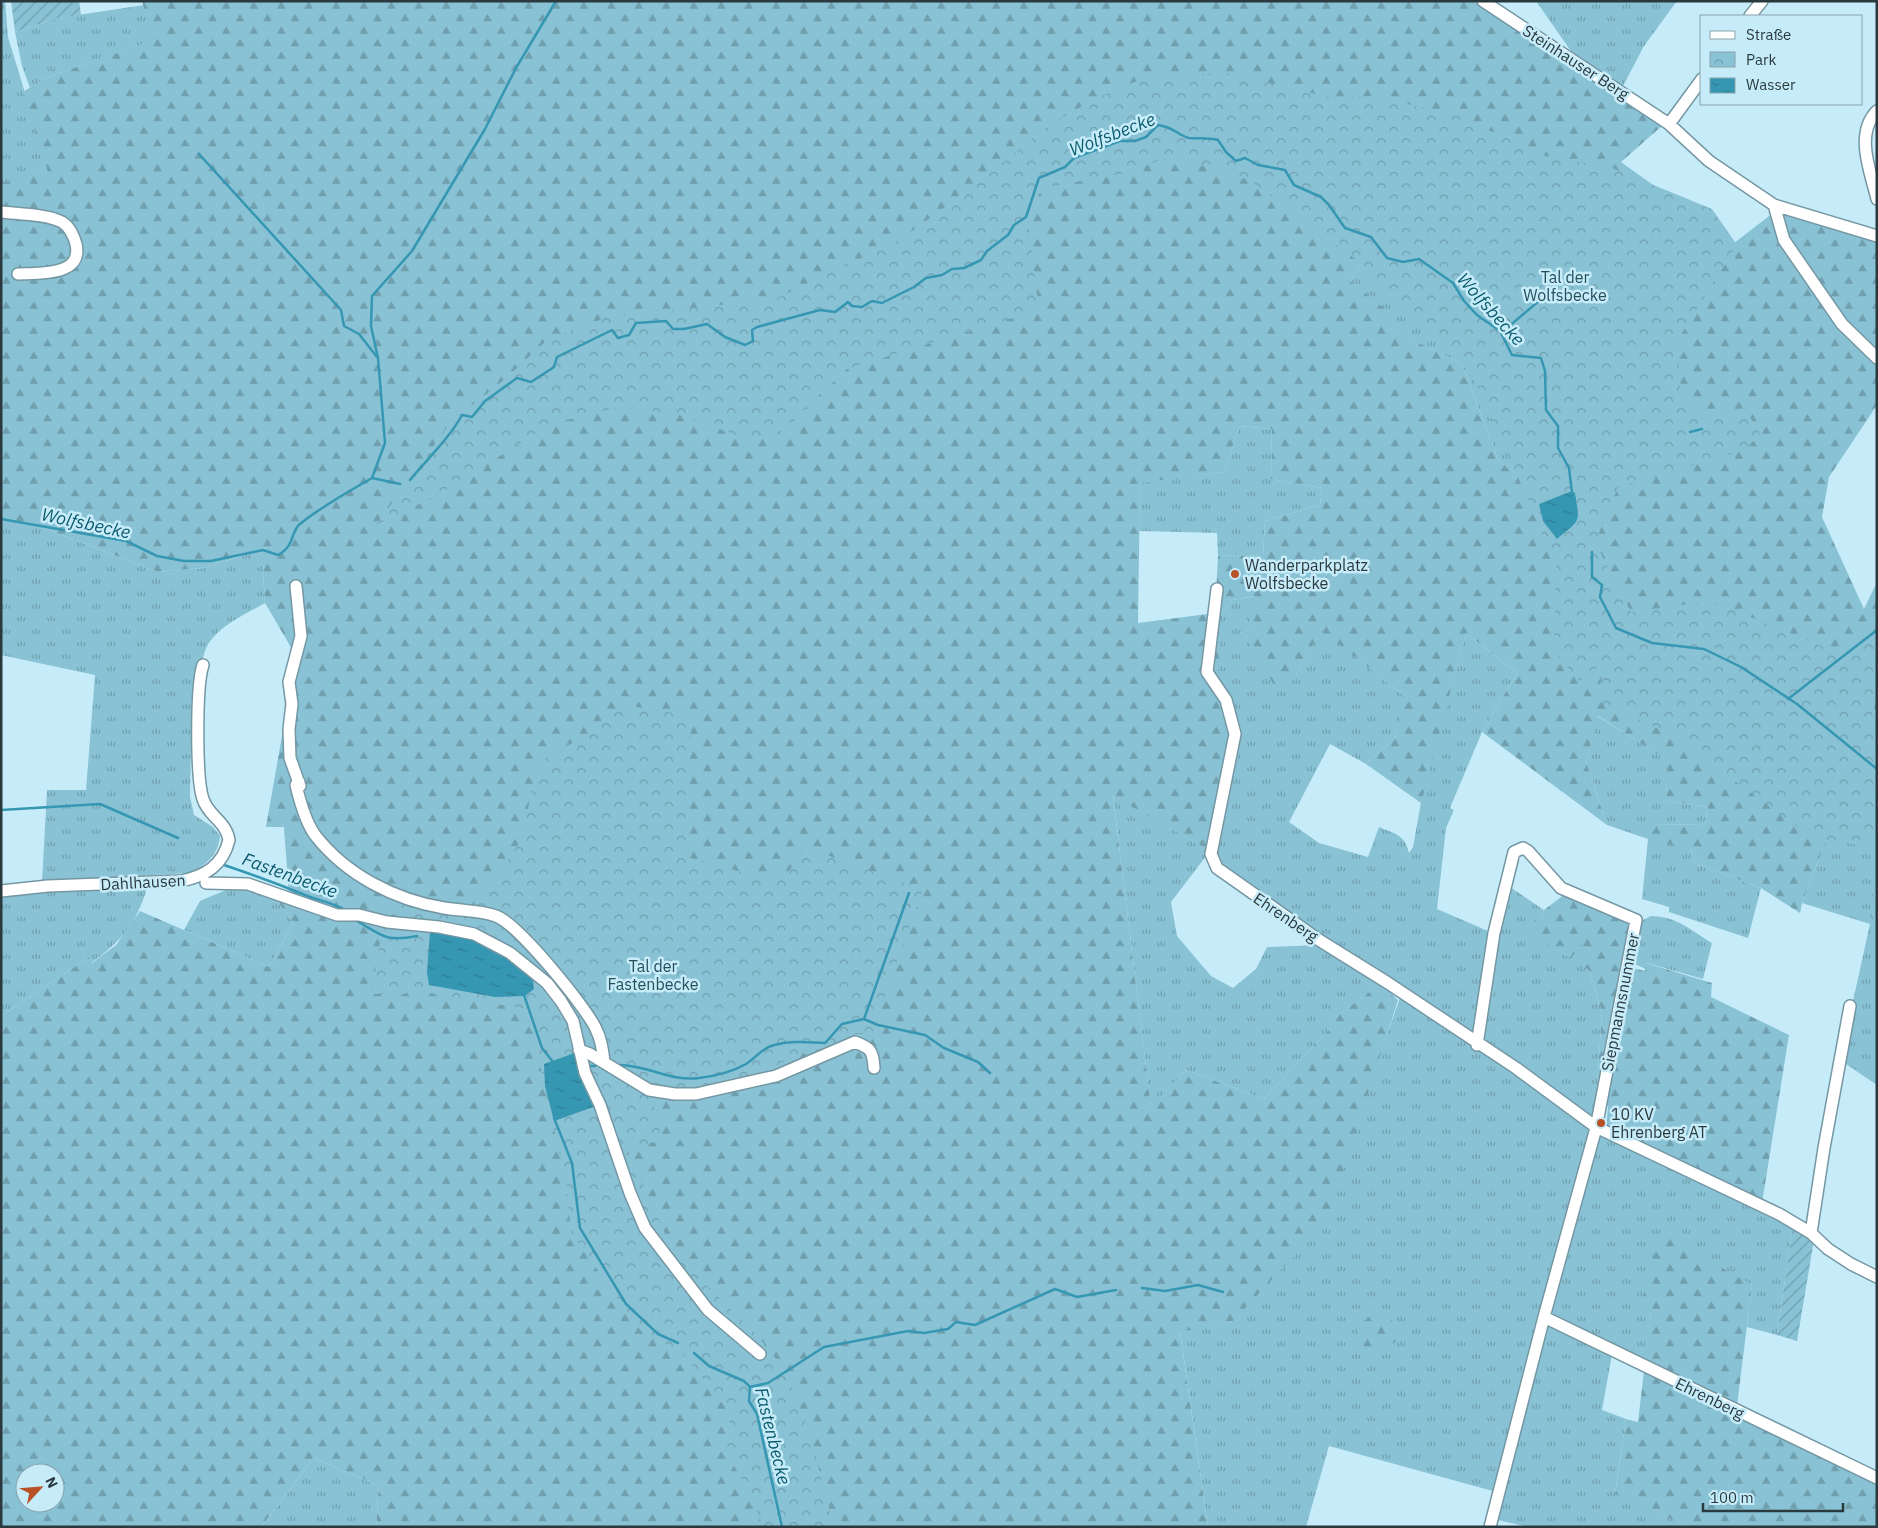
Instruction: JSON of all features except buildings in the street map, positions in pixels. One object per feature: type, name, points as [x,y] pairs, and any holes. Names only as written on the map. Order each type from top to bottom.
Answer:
[{"type":"street","name":"Steinhauser Berg","points":[[1483,1],[1669,123],[1709,161],[1774,205],[1877,236]]},
{"type":"street","points":[[1751,15],[1762,1]]},
{"type":"street","points":[[1669,123],[1700,82]]},
{"type":"street","points":[[1877,111],[1868,127],[1864,146],[1877,199]]},
{"type":"street","points":[[1774,205],[1784,240],[1842,324],[1877,358]]},
{"type":"street","points":[[1,212],[55,219],[64,223],[75,242],[77,253],[74,263],[66,268],[57,272],[18,274]]},
{"type":"street","points":[[296,586],[301,636],[289,682],[292,704],[289,729],[290,758],[300,784],[296,785],[298,794],[305,815],[315,834],[350,869],[373,884],[394,893],[436,906],[465,909],[498,917],[555,973],[584,1007],[597,1030],[604,1062]]},
{"type":"street","name":"Ehrenberg","points":[[1217,589],[1207,672],[1226,700],[1235,734],[1211,854],[1217,868],[1319,940],[1388,983],[1478,1045],[1516,1068],[1596,1127],[1779,1214],[1811,1233],[1828,1249],[1851,1264],[1877,1277]]},
{"type":"street","name":"Dahlhausen","points":[[1,891],[48,886],[181,881],[195,878],[216,866],[222,858],[229,840],[224,824],[207,810],[200,786],[198,711],[203,665]]},
{"type":"street","name":"Siepmannsnummer","points":[[1478,1045],[1494,933],[1514,852],[1523,848],[1528,851],[1561,888],[1636,920],[1596,1127]]},
{"type":"street","points":[[206,883],[248,884],[337,915],[359,915],[415,926],[439,927],[474,934],[487,939],[510,953],[547,984],[561,1001],[573,1022],[585,1073],[600,1105],[630,1193],[645,1228],[708,1310],[760,1354]]},
{"type":"street","points":[[1811,1233],[1824,1148],[1850,1006]]},
{"type":"street","points":[[579,1050],[604,1062],[649,1090],[674,1094],[717,1090],[776,1076],[855,1042],[873,1052],[874,1068]]},
{"type":"street","points":[[1490,1527],[1544,1317],[1596,1127]]},
{"type":"street","name":"Ehrenberg","points":[[1544,1317],[1877,1478]]},
{"type":"green space","points":[[1,1],[5,1],[8,37],[49,172],[1,184]]},
{"type":"green space","points":[[11,1],[79,1],[81,15],[58,18],[15,32]]},
{"type":"green space","points":[[142,1],[1473,1],[1663,125],[1621,162],[1734,243],[1777,210],[1877,240],[1877,405],[1829,477],[1822,517],[1864,609],[1877,582],[1877,792],[1852,772],[1802,903],[1800,913],[1761,888],[1695,863],[1691,850],[1648,839],[1653,825],[1705,824],[1708,807],[1666,801],[1667,760],[1598,716],[1586,761],[1607,825],[1482,732],[1517,673],[1466,633],[1421,803],[1366,764],[1396,736],[1405,696],[1321,630],[1296,675],[1274,685],[1246,638],[1255,596],[1232,600],[1220,616],[1218,688],[1236,737],[1210,851],[1113,796],[1151,1107],[1186,1070],[1264,1099],[1327,1032],[1339,1014],[1381,984],[1398,1000],[1327,1221],[1233,1321],[1180,1332],[1208,1527],[821,1527],[731,1370],[790,1527],[376,1527],[379,1486],[314,1458],[261,1527],[1,1527],[1,1016],[89,957],[92,963],[116,945],[140,911],[269,967],[294,922],[268,890],[289,896],[284,827],[266,827],[296,656],[265,603],[263,570],[266,548],[203,568],[158,572],[28,522],[1,522],[1,183],[48,172],[23,92],[45,78],[154,40]],"holes":[[[1368,253],[1526,379],[1539,492],[1498,460],[1462,364],[1384,326],[1387,311],[1350,281]],[[1239,426],[1272,429],[1271,479],[1322,488],[1320,505],[1265,521],[1263,555],[1218,556],[1215,613],[1138,623],[1140,483],[1225,472]]]},
{"type":"green space","points":[[1536,1],[1677,1],[1644,46],[1622,88],[1573,54]]},
{"type":"green space","points":[[144,5],[155,40],[45,78],[30,88],[22,66],[15,32],[58,18]]},
{"type":"green space","name":"Tal der Wolfsbecke","points":[[1225,73],[1329,97],[1376,97],[1456,115],[1546,156],[1612,168],[1712,209],[1737,245],[1677,341],[1681,394],[1700,413],[1748,414],[1760,434],[1745,450],[1618,487],[1595,542],[1631,612],[1711,601],[1844,655],[1877,631],[1877,695],[1872,718],[1877,725],[1877,848],[1811,837],[1674,736],[1599,702],[1603,664],[1579,681],[1554,652],[1556,561],[1464,358],[1354,258],[1249,180],[1171,156],[1126,173],[1043,188],[1027,214],[1039,310],[847,369],[775,437],[739,436],[677,414],[621,407],[584,415],[547,427],[432,498],[376,525],[451,422],[505,379],[548,339],[608,317],[775,299],[901,239],[973,187],[1048,126],[1094,99],[1149,76]]},
{"type":"green space","points":[[1368,253],[1440,287],[1539,492],[1498,460],[1462,364],[1383,326],[1350,281]]},
{"type":"green space","points":[[1239,426],[1272,429],[1271,479],[1322,488],[1320,505],[1265,521],[1263,555],[1218,556],[1217,533],[1139,531],[1140,482],[1225,472]]},
{"type":"green space","points":[[1,522],[28,522],[158,572],[203,568],[267,548],[263,570],[265,603],[231,622],[215,635],[205,651],[202,661],[197,697],[192,697],[190,797],[194,815],[213,827],[220,836],[214,854],[206,863],[195,870],[189,873],[42,881],[47,790],[86,790],[95,675],[1,655]]},
{"type":"green space","points":[[1256,596],[1246,638],[1296,675],[1321,629],[1406,697],[1396,736],[1366,764],[1330,744],[1289,822],[1319,843],[1368,857],[1379,827],[1399,836],[1405,842],[1409,853],[1413,847],[1423,791],[1466,633],[1517,673],[1482,732],[1450,808],[1454,810],[1446,828],[1437,909],[1495,934],[1480,1047],[1597,1128],[1793,1224],[1777,1335],[1747,1327],[1752,1284],[1651,1311],[1646,1365],[1613,1349],[1602,1410],[1626,1419],[1615,1493],[1689,1527],[1529,1527],[1493,1519],[1500,1493],[1329,1446],[1306,1527],[1208,1527],[1180,1331],[1233,1321],[1373,1074],[1402,992],[1387,980],[1339,1014],[1327,1032],[1264,1099],[1186,1070],[1151,1108],[1113,795],[1210,851],[1171,902],[1177,936],[1211,976],[1233,988],[1256,969],[1267,947],[1319,945],[1224,871],[1211,845],[1220,616],[1232,600]]},
{"type":"green space","name":"Tal der Fastenbecke","points":[[625,705],[691,716],[687,857],[760,877],[788,872],[807,848],[923,889],[872,1033],[854,1033],[837,1047],[800,1054],[735,1086],[652,1101],[662,1140],[627,1149],[674,1253],[757,1335],[787,1373],[810,1434],[834,1527],[763,1527],[750,1493],[727,1454],[730,1413],[683,1354],[640,1330],[571,1233],[566,1182],[542,1076],[534,1010],[432,994],[371,994],[389,891],[470,910],[499,874],[522,839],[537,763],[586,735]]},
{"type":"green space","points":[[1597,716],[1668,760],[1666,801],[1708,807],[1705,824],[1653,825],[1691,850],[1695,863],[1761,888],[1748,938],[1669,912],[1669,907],[1642,899],[1648,839],[1607,825],[1586,761]]},
{"type":"green space","points":[[1852,771],[1877,792],[1877,1085],[1840,1060],[1870,924],[1802,903]]},
{"type":"green space","points":[[1877,853],[1877,926],[1869,923]]},
{"type":"green space","points":[[233,887],[268,890],[294,922],[269,967],[184,930],[200,901]]},
{"type":"green space","points":[[1510,887],[1544,910],[1542,916],[1571,958],[1580,943],[1591,949],[1589,970],[1602,1012],[1597,1087],[1600,1090],[1593,1120],[1484,1040],[1496,934]]},
{"type":"green space","points":[[147,888],[133,922],[111,947],[91,963],[89,957],[1,1016],[1,893]]},
{"type":"green space","points":[[1565,894],[1633,921],[1625,966],[1645,971],[1646,963],[1712,983],[1711,997],[1789,1035],[1762,1203],[1606,1130],[1608,1106],[1602,1103],[1604,1094],[1597,1087],[1602,1012],[1589,970],[1584,967],[1591,949],[1580,944],[1571,959],[1532,935],[1526,926],[1542,916],[1544,910]]},
{"type":"green space","points":[[1651,916],[1676,921],[1712,943],[1703,979],[1647,963],[1646,969],[1630,962],[1641,921]]},
{"type":"green space","points":[[1793,1224],[1814,1240],[1797,1341],[1777,1335]]},
{"type":"green space","points":[[1668,1237],[1752,1285],[1737,1406],[1877,1477],[1877,1527],[1689,1527],[1615,1494],[1626,1419],[1638,1422],[1651,1311],[1642,1301],[1654,1252]]},
{"type":"green space","points":[[1387,1314],[1402,1333],[1399,1338],[1391,1345],[1365,1354],[1355,1350],[1357,1326],[1372,1315]]},
{"type":"green space","points":[[314,1458],[379,1486],[376,1527],[261,1527]]},
{"type":"water","points":[[1572,491],[1575,493],[1578,510],[1577,520],[1571,528],[1557,539],[1543,521],[1539,504]]},
{"type":"water","points":[[430,932],[461,934],[505,950],[533,981],[534,989],[525,996],[495,997],[429,985],[427,972]]},
{"type":"water","points":[[580,1051],[599,1105],[554,1121],[545,1086],[544,1064]]},
{"type":"waterway","points":[[372,478],[385,443],[378,358],[371,326],[372,296],[412,251],[485,129],[516,68],[556,1]]},
{"type":"waterway","name":"Wolfsbecke","points":[[410,480],[444,441],[462,415],[472,417],[485,401],[517,378],[531,382],[554,367],[557,357],[612,330],[618,338],[629,335],[636,323],[666,321],[673,329],[684,329],[707,324],[725,337],[745,345],[753,341],[752,330],[757,327],[820,310],[835,312],[848,302],[852,306],[862,307],[872,301],[882,303],[914,287],[926,278],[942,275],[952,269],[964,268],[981,260],[987,251],[1008,235],[1014,225],[1026,217],[1039,178],[1065,167],[1074,158],[1120,141],[1135,141],[1146,137],[1158,125],[1189,138],[1218,140],[1226,152],[1236,161],[1245,158],[1258,165],[1285,170],[1294,185],[1321,197],[1345,228],[1371,237],[1387,258],[1403,262],[1419,259],[1453,283],[1464,301],[1477,315],[1500,331],[1512,355],[1541,358],[1545,371],[1546,410],[1558,426],[1558,448],[1569,468],[1572,493]]},
{"type":"waterway","points":[[199,154],[341,310],[344,326],[359,334],[377,357]]},
{"type":"waterway","points":[[1553,293],[1561,292]]},
{"type":"waterway","points":[[1501,333],[1540,300]]},
{"type":"waterway","points":[[1690,432],[1702,429]]},
{"type":"waterway","name":"Wolfsbecke","points":[[1,519],[126,541],[157,556],[184,561],[211,561],[263,550],[278,555],[288,547],[297,527],[308,517],[372,478],[400,484]]},
{"type":"waterway","points":[[1592,552],[1592,577],[1602,585],[1600,597],[1616,628],[1652,643],[1704,649],[1741,667],[1797,704],[1877,769]]},
{"type":"waterway","points":[[1788,699],[1877,630]]},
{"type":"waterway","name":"Fastenbecke","points":[[1,810],[100,804],[178,838]]},
{"type":"waterway","name":"Fastenbecke","points":[[224,865],[345,910]]},
{"type":"waterway","points":[[620,1065],[679,1078],[699,1078],[735,1069],[746,1064],[768,1047],[778,1044],[798,1042],[825,1043],[842,1024],[864,1019],[909,893]]},
{"type":"waterway","name":"Fastenbecke","points":[[357,921],[379,934],[391,938],[417,936]]},
{"type":"waterway","name":"Fastenbecke","points":[[524,995],[542,1048],[553,1062]]},
{"type":"waterway","points":[[864,1019],[878,1025],[925,1035],[944,1048],[978,1062],[990,1073]]},
{"type":"waterway","points":[[586,1066],[595,1066]]},
{"type":"waterway","name":"Fastenbecke","points":[[554,1118],[572,1163],[580,1228],[626,1304],[658,1334],[678,1343]]},
{"type":"waterway","points":[[1142,1288],[1165,1291],[1198,1285],[1223,1292]]},
{"type":"waterway","points":[[750,1387],[768,1383],[824,1347],[908,1331],[924,1333],[948,1329],[956,1322],[975,1325],[1055,1289],[1077,1297],[1116,1290]]},
{"type":"waterway","name":"Fastenbecke","points":[[694,1353],[709,1366],[744,1381],[750,1387],[749,1401],[757,1414],[782,1527]]},
{"type":"place","name":"Wanderparkplatz Wolfsbecke","points":[[1235,574]]},
{"type":"place","name":"10 KV Ehrenberg AT","points":[[1601,1123]]}]
